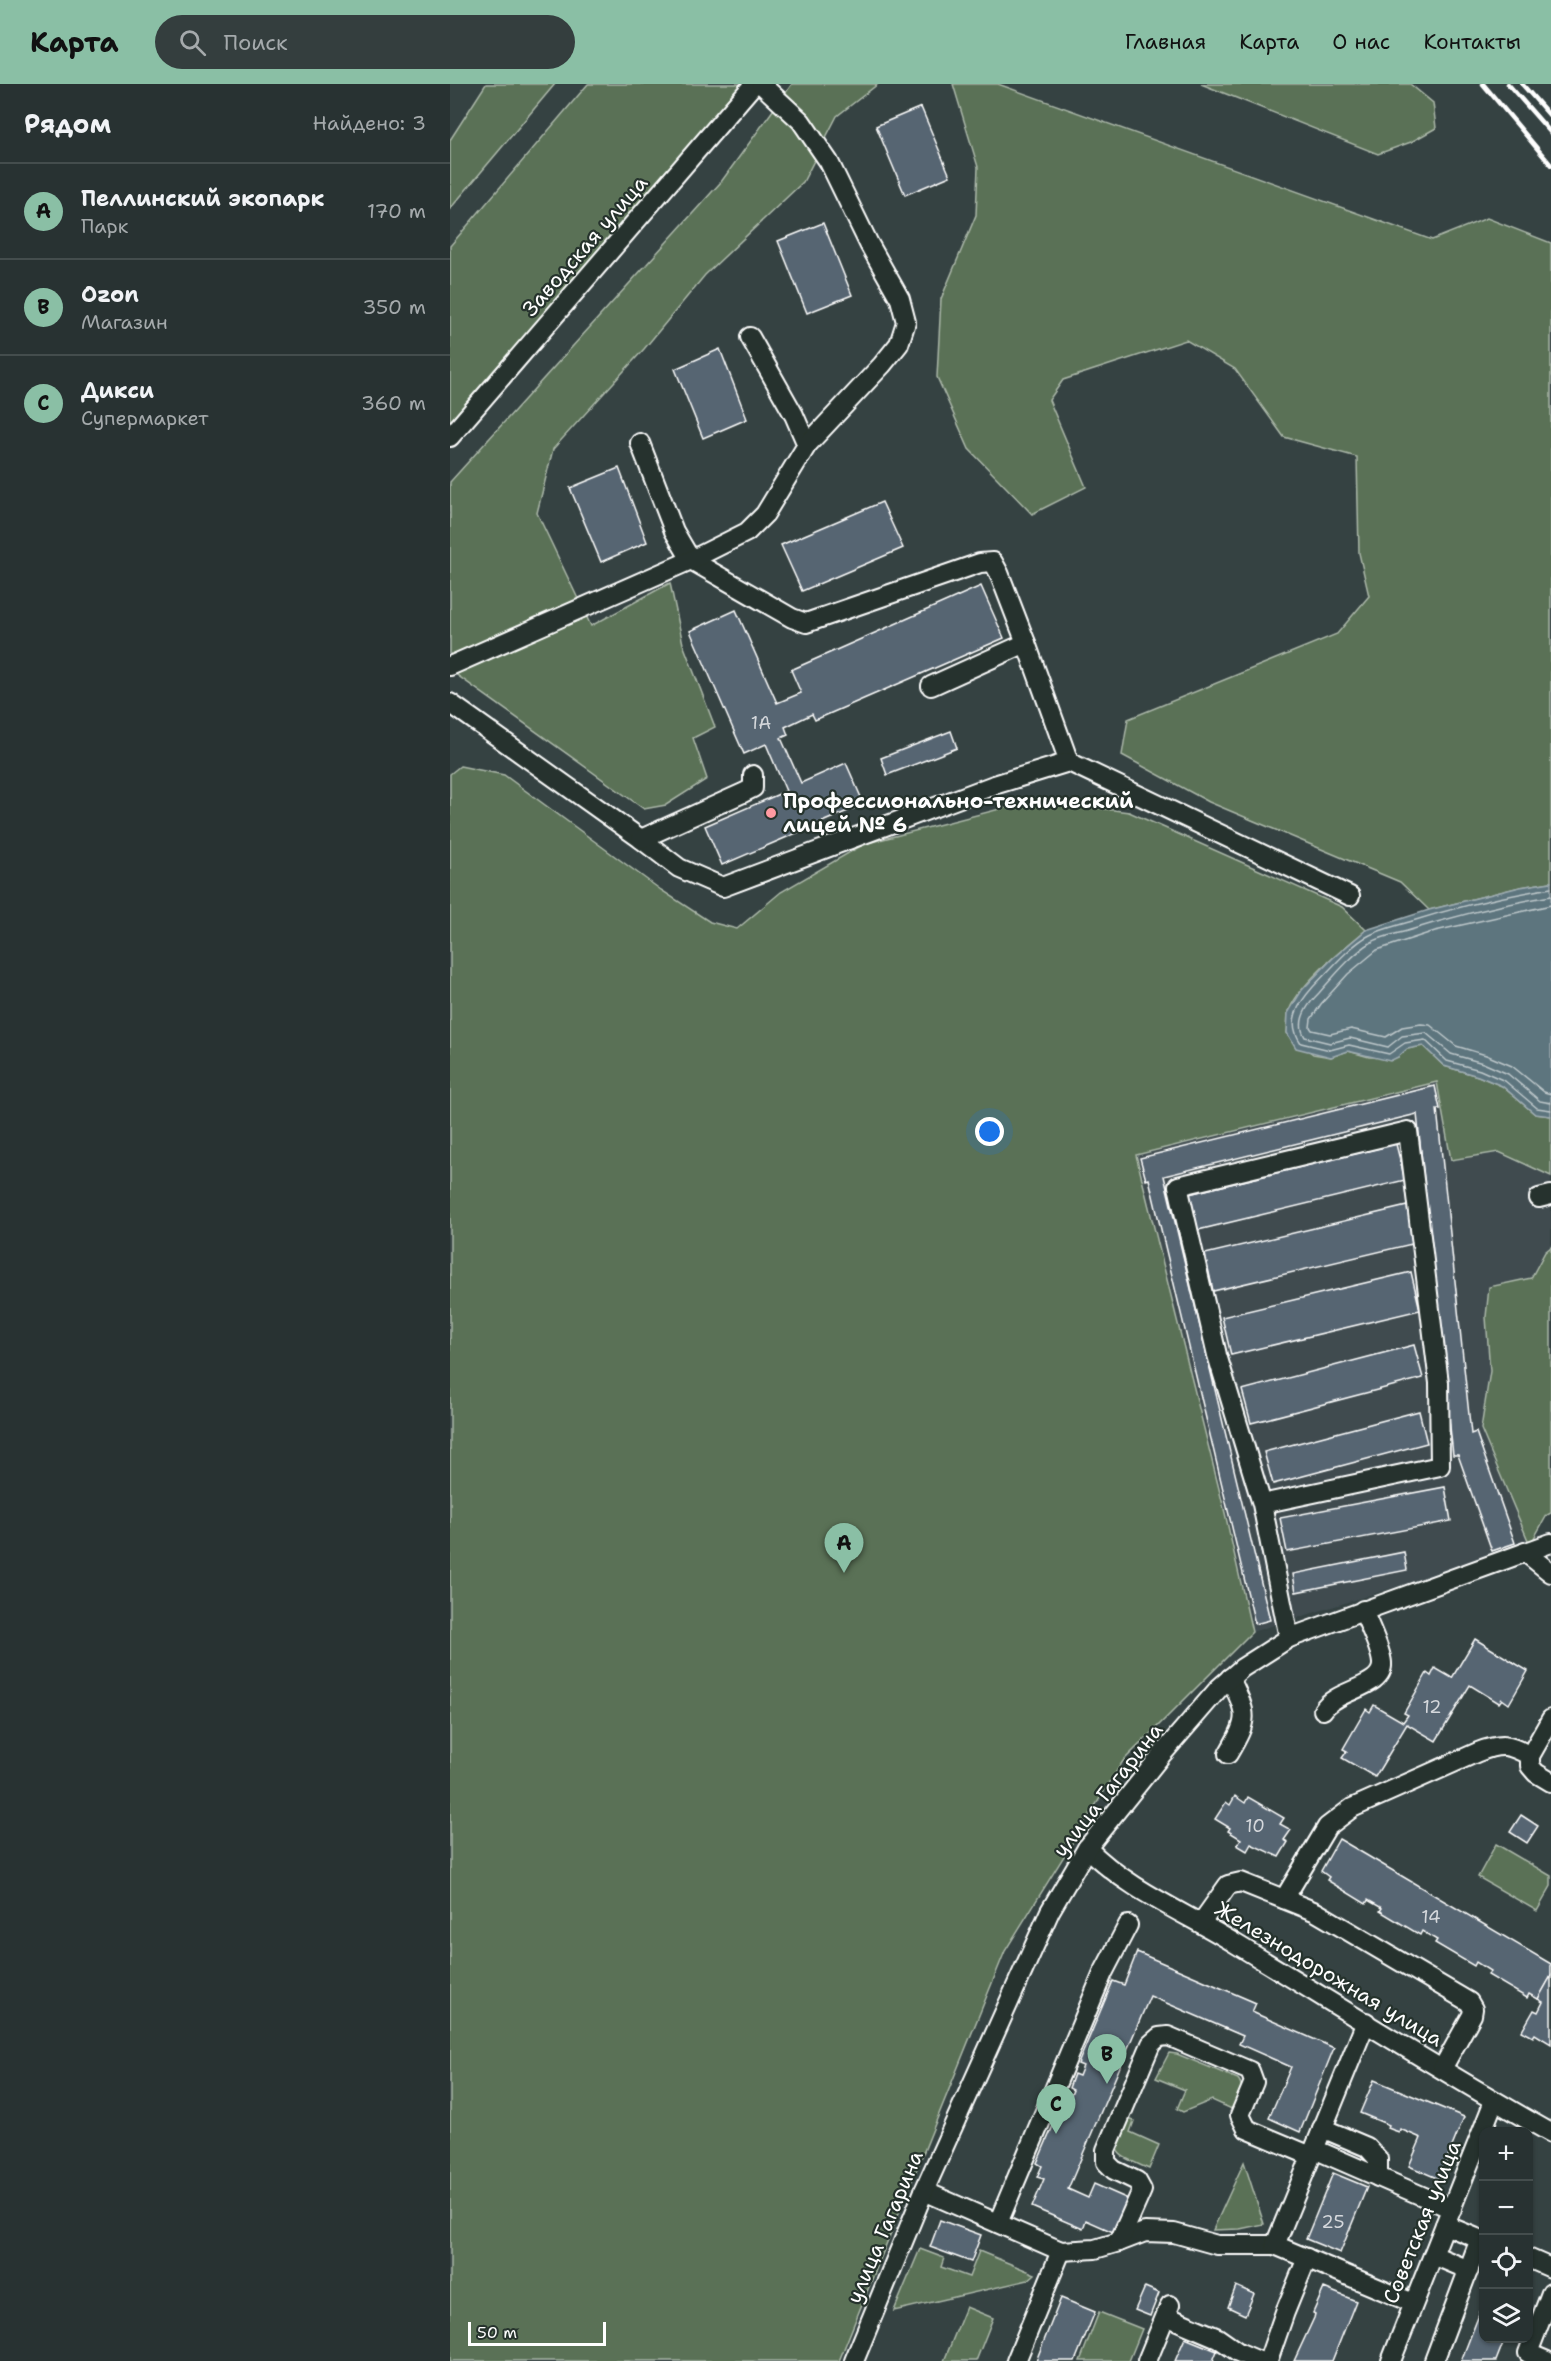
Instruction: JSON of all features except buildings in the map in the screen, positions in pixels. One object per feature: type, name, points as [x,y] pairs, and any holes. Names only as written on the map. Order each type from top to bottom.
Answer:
[{"type":"street","name":"Заводская улица","points":[[450,437],[753,84]]},
{"type":"street","points":[[450,666],[691,560],[747,532],[765,514],[807,445],[882,366],[899,344],[906,322],[900,299],[868,244],[830,162],[801,121],[761,84]]},
{"type":"street","points":[[750,337],[794,415],[807,445]]},
{"type":"street","points":[[640,443],[674,531],[691,560],[792,618],[806,623],[980,563],[993,562],[1026,643],[1069,762]]},
{"type":"street","points":[[932,686],[1026,643]]},
{"type":"street","points":[[450,703],[679,868],[723,887],[994,785],[1069,762],[1350,896]]},
{"type":"street","points":[[641,839],[743,794],[753,788],[753,775]]},
{"type":"street","points":[[1262,1504],[1440,1466],[1439,1383],[1408,1131],[1178,1186],[1217,1355],[1262,1504],[1289,1638]]},
{"type":"street","name":"улица Гагарина","points":[[854,2361],[924,2191],[1016,2005],[1050,1911],[1087,1848],[1163,1753],[1230,1678],[1265,1652],[1289,1638],[1551,1544]]},
{"type":"street","points":[[1525,1552],[1551,1573]]},
{"type":"street","points":[[1323,1710],[1336,1697],[1376,1679],[1382,1672],[1382,1661],[1363,1610]]},
{"type":"street","points":[[1228,1754],[1243,1729],[1245,1718],[1243,1706],[1230,1678]]},
{"type":"street","points":[[1551,1719],[1530,1756],[1530,1766],[1536,1773],[1551,1782]]},
{"type":"street","points":[[1284,1899],[1327,1827],[1352,1808],[1494,1746],[1511,1745],[1530,1756]]},
{"type":"street","name":"Железнодорожная улица","points":[[1087,1848],[1131,1884],[1202,1923],[1494,2101],[1551,2133]]},
{"type":"street","points":[[1202,1923],[1228,1885],[1241,1882],[1316,1912],[1469,2002],[1473,2009],[1472,2014],[1442,2069]]},
{"type":"street","points":[[998,2223],[1103,1973],[1128,1925]]},
{"type":"street","points":[[1275,2245],[1366,2022]]},
{"type":"street","points":[[1119,2242],[1142,2190],[1137,2181],[1114,2170],[1106,2162],[1106,2150],[1151,2044],[1159,2037],[1168,2036],[1250,2071],[1254,2082],[1240,2115],[1247,2128],[1378,2177],[1449,2217],[1479,2238]]},
{"type":"street","name":"Советская улица","points":[[1391,2361],[1494,2101]]},
{"type":"street","points":[[1322,2128],[1368,2147],[1378,2159],[1378,2177]]},
{"type":"street","points":[[924,2191],[1061,2251],[1095,2249],[1145,2232],[1174,2233],[1217,2245],[1275,2245],[1413,2303]]},
{"type":"street","points":[[1434,2361],[1479,2247]]},
{"type":"street","points":[[1016,2361],[1061,2251]]},
{"type":"street","points":[[1433,2255],[1469,2270]]},
{"type":"street","points":[[1268,2361],[1307,2258]]},
{"type":"street","points":[[1533,2260],[1551,2268]]},
{"type":"street","points":[[1546,2361],[1528,2353],[1551,2293]]},
{"type":"street","points":[[1147,2361],[1168,2310],[1238,2352],[1259,2361]]},
{"type":"shaded area","points":[[1438,1082],[1451,1160],[1499,1152],[1551,1176],[1551,1247],[1545,1252],[1531,1278],[1489,1287],[1486,1317],[1490,1371],[1481,1429],[1530,1545],[1252,1632],[1225,1513],[1136,1155]]},
{"type":"green space","points":[[486,84],[555,84],[450,209],[450,140]]},
{"type":"green space","points":[[588,84],[746,84],[450,422],[450,246]]},
{"type":"green space","points":[[792,84],[878,84],[837,116],[803,182],[705,275],[644,349],[553,449],[537,513],[591,626],[670,583],[683,644],[715,727],[693,738],[707,779],[666,805],[644,809],[450,670],[450,482],[721,182]]},
{"type":"green space","points":[[953,84],[998,84],[1432,240],[1487,218],[1551,243],[1551,882],[1520,887],[1429,910],[1400,882],[1209,802],[1122,755],[1128,719],[1337,634],[1369,596],[1359,553],[1357,457],[1284,437],[1235,369],[1186,340],[1063,380],[1049,400],[1086,487],[1032,514],[969,449],[937,377],[941,299],[976,215],[978,167]]},
{"type":"green space","points":[[1201,84],[1410,84],[1433,103],[1436,128],[1411,142],[1378,154]]},
{"type":"green space","points":[[460,766],[504,775],[661,890],[710,922],[737,929],[781,892],[864,844],[1035,800],[1129,812],[1342,907],[1366,930],[1322,968],[1292,1003],[1288,1014],[1287,1033],[1313,1054],[1331,1057],[1348,1051],[1369,1057],[1398,1057],[1407,1049],[1423,1046],[1444,1066],[1502,1086],[1535,1114],[1551,1116],[1551,1176],[1499,1152],[1451,1160],[1437,1082],[1136,1155],[1225,1513],[1252,1632],[1123,1761],[1005,1951],[839,2361],[450,2361],[450,774]]},
{"type":"green space","points":[[1551,1247],[1551,1513],[1547,1515],[1530,1545],[1481,1429],[1490,1371],[1486,1317],[1489,1287],[1531,1278],[1545,1252]]},
{"type":"green space","points":[[1496,1844],[1551,1876],[1551,1886],[1537,1911],[1478,1877]]},
{"type":"green space","points":[[1169,2053],[1177,2054],[1238,2079],[1242,2090],[1234,2110],[1212,2100],[1183,2112],[1177,2109],[1185,2090],[1156,2078]]},
{"type":"green space","points":[[1126,2118],[1134,2121],[1130,2132],[1159,2145],[1149,2169],[1122,2156],[1118,2151],[1118,2139]]},
{"type":"green space","points":[[1244,2162],[1264,2224],[1240,2229],[1213,2230]]},
{"type":"green space","points":[[920,2249],[944,2258],[941,2267],[969,2277],[979,2251],[1035,2274],[1028,2280],[894,2311]]},
{"type":"green space","points":[[966,2307],[993,2318],[976,2361],[944,2361]]},
{"type":"green space","points":[[1099,2312],[1142,2329],[1129,2361],[1080,2361]]},
{"type":"water","points":[[1551,882],[1551,1116],[1535,1114],[1502,1086],[1444,1066],[1423,1046],[1407,1049],[1390,1061],[1348,1051],[1331,1057],[1296,1048],[1287,1033],[1288,1013],[1302,990],[1333,958],[1366,930],[1429,910],[1520,887]]},
{"type":"railway","points":[[1483,84],[1551,165]]},
{"type":"railway","points":[[1508,84],[1551,133]]},
{"type":"railway","points":[[1522,84],[1551,117]]},
{"type":"place","name":"Профессионально-технический лицей № 6","points":[[771,813]]},
{"type":"place","name":"Пеллинский экопарк","points":[[844,1573]]},
{"type":"place","name":"Ozon","points":[[1107,2084]]},
{"type":"place","name":"Дикси","points":[[1056,2134]]}]
